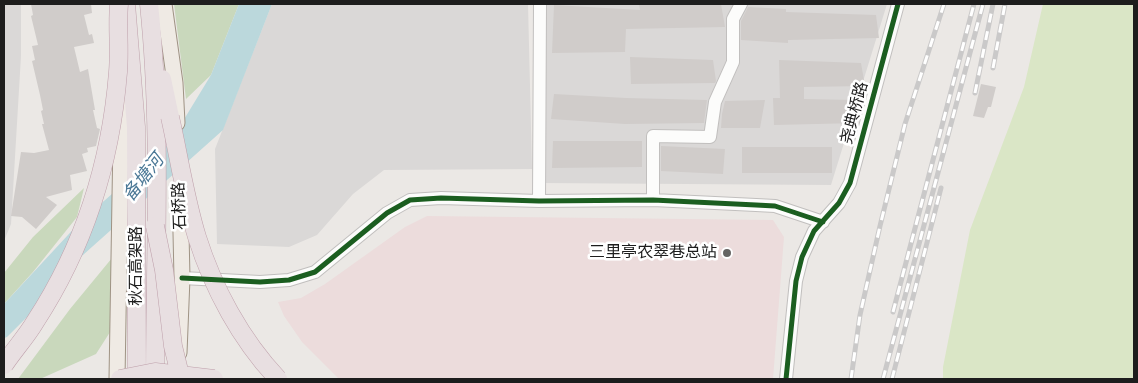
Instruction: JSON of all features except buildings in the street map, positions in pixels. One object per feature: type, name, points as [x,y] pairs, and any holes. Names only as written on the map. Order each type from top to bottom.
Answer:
[{"type":"highway","points":[[4,365],[35,322],[68,263],[91,208],[99,183],[114,111],[119,70],[119,4]]},
{"type":"highway","name":"秋石高架路","points":[[126,4],[136,127],[137,379]]},
{"type":"highway","name":"秋石高架路","points":[[149,4],[155,117],[155,379]]},
{"type":"highway","points":[[152,36],[188,202],[209,272],[240,330],[278,379]]},
{"type":"highway","points":[[156,226],[164,270],[173,346],[180,379]]},
{"type":"highway","points":[[119,379],[155,372],[214,379]]},
{"type":"main road","points":[[110,4],[122,137],[119,379]]},
{"type":"main road","name":"石桥路","points":[[164,4],[175,83],[182,278],[180,379]]},
{"type":"street","points":[[539,201],[540,4]]},
{"type":"street","points":[[653,200],[653,136],[710,137],[715,102],[733,62],[733,19],[741,4]]},
{"type":"street","name":"尧典桥路","points":[[786,379],[796,281],[802,256],[814,231],[839,203],[850,183],[898,4]]},
{"type":"street","points":[[182,278],[260,282],[289,280],[315,272],[387,213],[410,200],[440,198],[539,201],[653,200],[775,206],[823,222]]},
{"type":"shaded area","points":[[4,4],[21,4],[21,56],[11,224],[4,241]]},
{"type":"shaded area","points":[[272,4],[528,4],[532,169],[384,170],[353,194],[317,235],[289,247],[217,244],[215,149]]},
{"type":"shaded area","points":[[540,4],[887,4],[831,185],[541,183]]},
{"type":"shaded area","points":[[427,216],[773,220],[784,237],[773,379],[339,379],[302,342],[284,316],[278,302],[301,298],[325,284],[405,227]]},
{"type":"green space","points":[[174,4],[239,4],[211,75],[186,99]]},
{"type":"green space","points":[[1043,4],[1134,4],[1134,379],[943,379],[943,367],[970,230],[1024,87]]},
{"type":"green space","points":[[84,188],[77,217],[33,272],[4,304],[4,273],[33,237]]},
{"type":"green space","points":[[112,258],[112,329],[96,354],[40,379],[18,379],[70,309]]},
{"type":"water","points":[[239,4],[272,4],[223,130],[74,263],[4,333],[4,304],[80,222],[169,144],[211,75]]},
{"type":"waterway","name":"备塘河","points":[[4,333],[49,288]]},
{"type":"railway","points":[[851,379],[860,315],[905,124],[944,4]]},
{"type":"railway","points":[[893,312],[974,4]]},
{"type":"railway","points":[[883,379],[983,4]]},
{"type":"railway","points":[[975,93],[993,4]]},
{"type":"railway","points":[[993,68],[1005,4]]},
{"type":"railway","points":[[892,379],[941,188]]},
{"type":"cycle path","points":[[786,379],[796,281],[802,257],[814,231],[839,203],[850,183],[898,4]]},
{"type":"cycle path","points":[[182,278],[260,282],[289,280],[315,272],[387,213],[410,200],[441,198],[539,201],[653,200],[775,206],[823,222]]},
{"type":"place","name":"三里亭农翠巷总站","points":[[727,253]]}]
